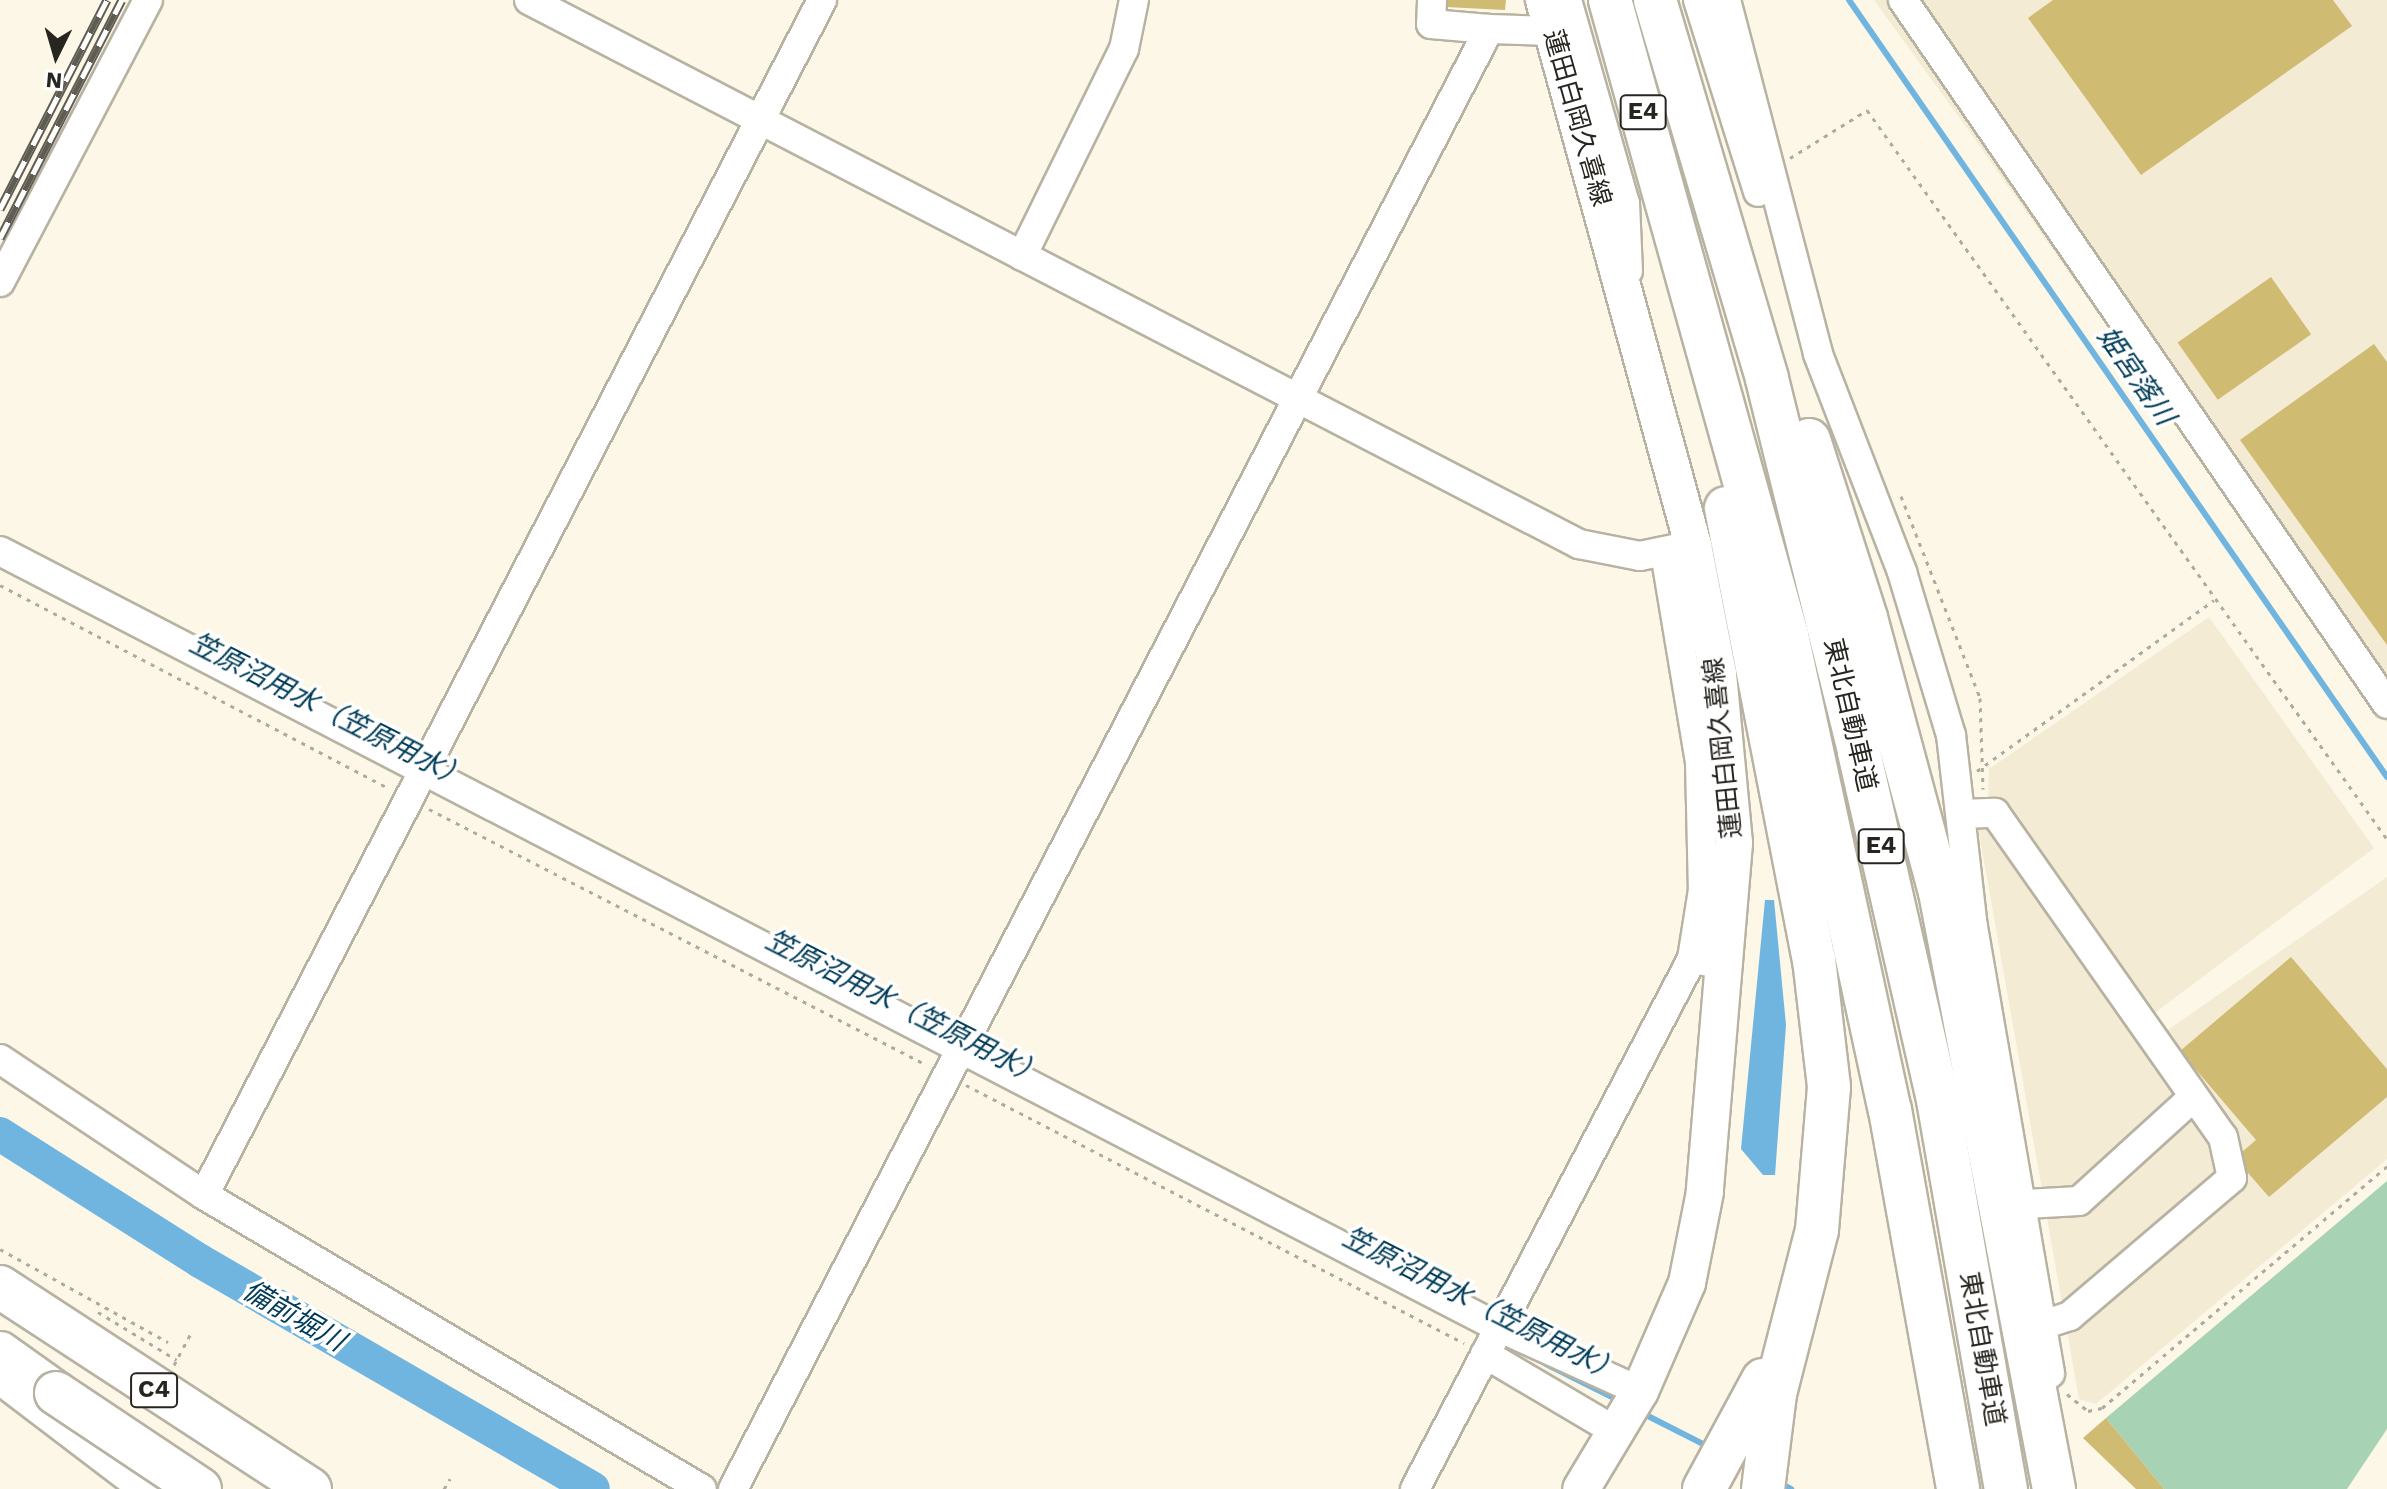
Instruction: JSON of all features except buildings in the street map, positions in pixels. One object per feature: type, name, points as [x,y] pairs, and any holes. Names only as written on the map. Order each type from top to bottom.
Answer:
[{"type":"highway","name":"東北自動車道","points":[[1610,0],[1677,223],[1816,765],[1890,1110],[1958,1489]]},
{"type":"highway","name":"東北自動車道","points":[[1655,0],[1720,212],[1903,938],[2006,1489]]},
{"type":"highway","points":[[1720,212],[1799,409],[1866,618],[1940,892],[2054,1489]]},
{"type":"highway","points":[[1677,223],[1700,389],[1775,742],[1826,1035],[1823,1185],[1798,1307],[1754,1430],[1704,1489]]},
{"type":"highway","name":"C4","points":[[0,1287],[310,1489]]},
{"type":"highway","name":"C4","points":[[0,1321],[257,1489]]},
{"type":"highway","points":[[0,1353],[200,1489]]},
{"type":"highway","points":[[1754,1430],[1763,1489]]},
{"type":"main road","name":"蓮田白岡久喜線","points":[[1554,10],[1628,292],[1679,549],[1730,762],[1709,962],[1705,1192],[1690,1268],[1640,1391],[1581,1489]]},
{"type":"street","points":[[0,282],[148,0]]},
{"type":"street","points":[[529,0],[1579,544],[1617,554],[1679,549]]},
{"type":"street","points":[[204,1195],[822,0]]},
{"type":"street","points":[[1022,256],[1124,49],[1134,0]]},
{"type":"street","points":[[1432,0],[1431,24],[1489,29],[1554,10]]},
{"type":"street","points":[[1698,0],[1755,188],[1777,218]]},
{"type":"street","points":[[1726,0],[1777,218],[1847,444],[1902,572],[1958,777],[1972,808],[1973,927],[2026,1204],[2045,1324],[2061,1489]]},
{"type":"street","points":[[1903,0],[2387,704]]},
{"type":"street","points":[[733,1489],[1489,29]]},
{"type":"street","points":[[0,551],[418,784],[961,1049],[1498,1327],[1640,1391]]},
{"type":"street","points":[[1972,808],[1995,813],[2192,1098],[2223,1137],[2232,1178],[2070,1316],[2045,1324]]},
{"type":"street","points":[[1415,1489],[1498,1327],[1709,962]]},
{"type":"street","points":[[0,1059],[204,1195],[702,1489]]},
{"type":"street","points":[[2026,1204],[2079,1201],[2192,1098]]},
{"type":"street","points":[[1485,1354],[1615,1431]]},
{"type":"street","points":[[0,1380],[143,1489]]},
{"type":"path","points":[[1768,169],[1867,110],[2387,839]]},
{"type":"path","points":[[1901,496],[1980,698],[1985,768],[1972,808]]},
{"type":"path","points":[[0,585],[418,784],[948,1076],[1485,1354]]},
{"type":"path","points":[[1958,777],[1985,768],[2215,599]]},
{"type":"path","points":[[2051,1382],[2088,1411],[2102,1408],[2387,1166]]},
{"type":"path","points":[[0,1249],[168,1342]]},
{"type":"path","points":[[444,1489],[450,1479]]},
{"type":"shaded area","points":[[1874,0],[2387,0],[2387,723],[1972,135]]},
{"type":"shaded area","points":[[2209,617],[2374,848],[2152,1015],[2165,1032],[2387,877],[2387,1159],[2096,1404],[2079,1399],[1975,810],[1988,805],[1989,769]]},
{"type":"green space","points":[[2387,1181],[2387,1429],[2347,1489],[2164,1489],[2106,1418]]},
{"type":"water","points":[[1765,900],[1774,900],[1786,1025],[1775,1175],[1763,1175],[1741,1149]]},
{"type":"waterway","name":"姫宮落川","points":[[1849,0],[2387,777]]},
{"type":"waterway","name":"備前堀川","points":[[0,1134],[200,1261],[593,1489]]},
{"type":"waterway","name":"笠原沼用水（笠原用水）","points":[[1546,1364],[1622,1402]]},
{"type":"waterway","name":"笠原沼用水（笠原用水）","points":[[1642,1413],[1711,1448]]},
{"type":"waterway","name":"笠原沼用水（笠原用水）","points":[[1778,1482],[1791,1489]]},
{"type":"railway","points":[[0,209],[107,0]]},
{"type":"railway","points":[[0,238],[122,0]]}]
